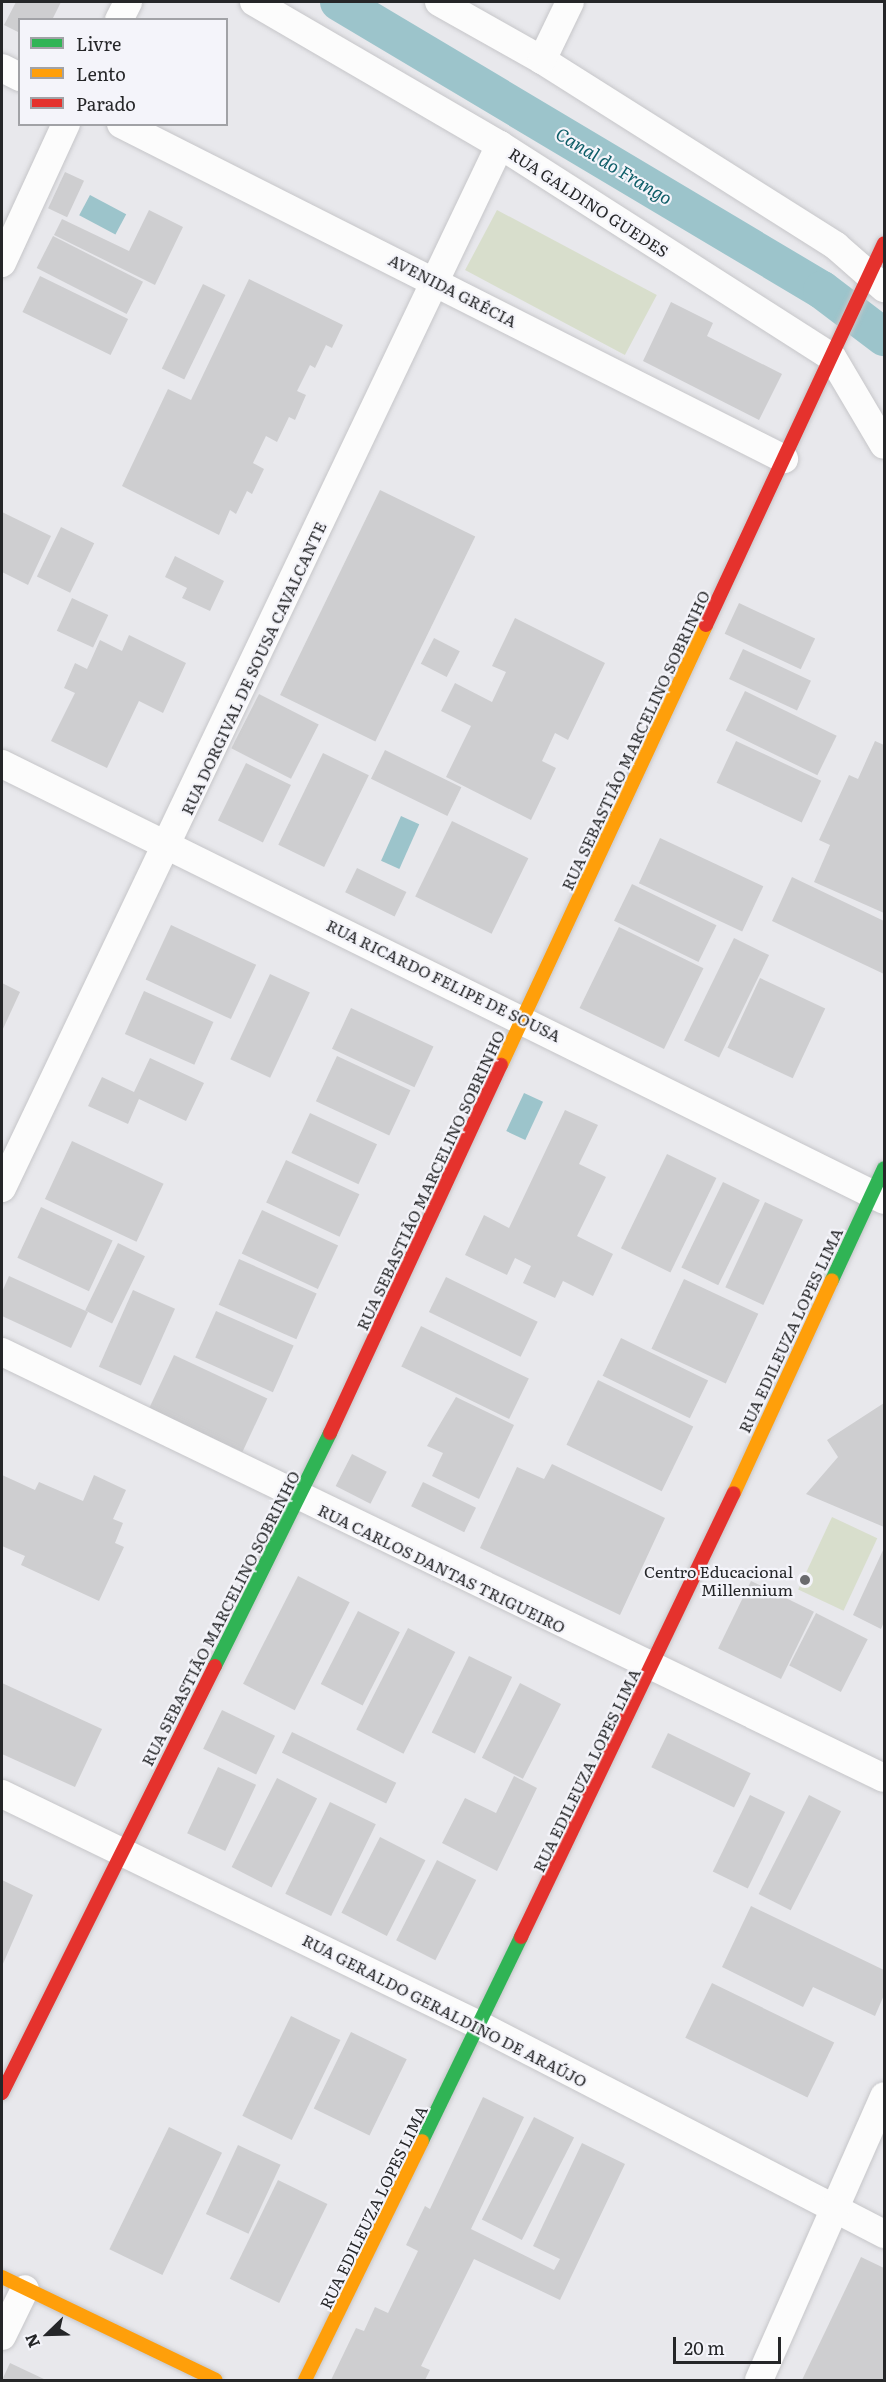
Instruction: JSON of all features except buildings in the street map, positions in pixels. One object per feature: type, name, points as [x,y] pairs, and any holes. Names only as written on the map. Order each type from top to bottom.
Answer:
[{"type":"street","points":[[120,18],[128,2]]},
{"type":"street","name":"RUA GALDINO GUEDES","points":[[254,2],[500,145],[832,357],[885,445]]},
{"type":"street","points":[[440,2],[542,60],[836,246],[877,280]]},
{"type":"street","points":[[542,60],[570,2]]},
{"type":"street","points":[[2,68],[18,76]]},
{"type":"street","points":[[2,263],[65,126]]},
{"type":"street","name":"AVENIDA GRÉCIA","points":[[125,126],[437,281],[784,459]]},
{"type":"street","name":"RUA DORGIVAL DE SOUSA CAVALCANTE","points":[[2,1188],[170,844],[500,145]]},
{"type":"street","name":"RUA SEBASTIÃO MARCELINO SOBRINHO","points":[[2,2093],[299,1499],[832,357],[877,280],[885,244]]},
{"type":"street","name":"RUA RICARDO FELIPE DE SOUSA","points":[[2,764],[170,844],[878,1196]]},
{"type":"street","name":"RUA EDILEUZA LOPES LIMA","points":[[305,2380],[481,2026],[652,1670],[878,1196],[885,1168]]},
{"type":"street","name":"RUA CARLOS DANTAS TRIGUEIRO","points":[[2,1352],[652,1670],[885,1778]]},
{"type":"street","name":"RUA GERALDO GERALDINO DE ARAÚJO","points":[[2,1794],[123,1850],[481,2026],[834,2210],[885,2234]]},
{"type":"street","points":[[759,2380],[885,2096]]},
{"type":"street","points":[[2,2336],[13,2283],[216,2380]]},
{"type":"green space","points":[[497,210],[657,295],[625,355],[465,270]]},
{"type":"green space","points":[[832,1517],[877,1538],[844,1611],[798,1590]]},
{"type":"water","points":[[90,195],[126,214],[115,235],[79,215]]},
{"type":"water","points":[[401,816],[419,824],[399,869],[381,861]]},
{"type":"water","points":[[524,1093],[543,1102],[525,1140],[506,1131]]},
{"type":"waterway","name":"Canal do Frango","points":[[339,2],[822,290],[884,337]]},
{"type":"traffic: fast","points":[[832,1280],[884,1168]]},
{"type":"traffic: fast","points":[[215,1666],[330,1433]]},
{"type":"traffic: fast","points":[[422,2141],[521,1937]]},
{"type":"traffic: slow","points":[[501,1065],[706,625]]},
{"type":"traffic: slow","points":[[734,1493],[832,1280]]},
{"type":"traffic: slow","points":[[305,2380],[422,2141]]},
{"type":"traffic: slow","points":[[2,2277],[216,2380]]},
{"type":"traffic: jam","points":[[706,625],[884,244]]},
{"type":"traffic: jam","points":[[330,1433],[501,1065]]},
{"type":"traffic: jam","points":[[521,1937],[734,1493]]},
{"type":"traffic: jam","points":[[2,2093],[215,1666]]},
{"type":"place","name":"Centro Educacional Millennium","points":[[805,1580]]}]
